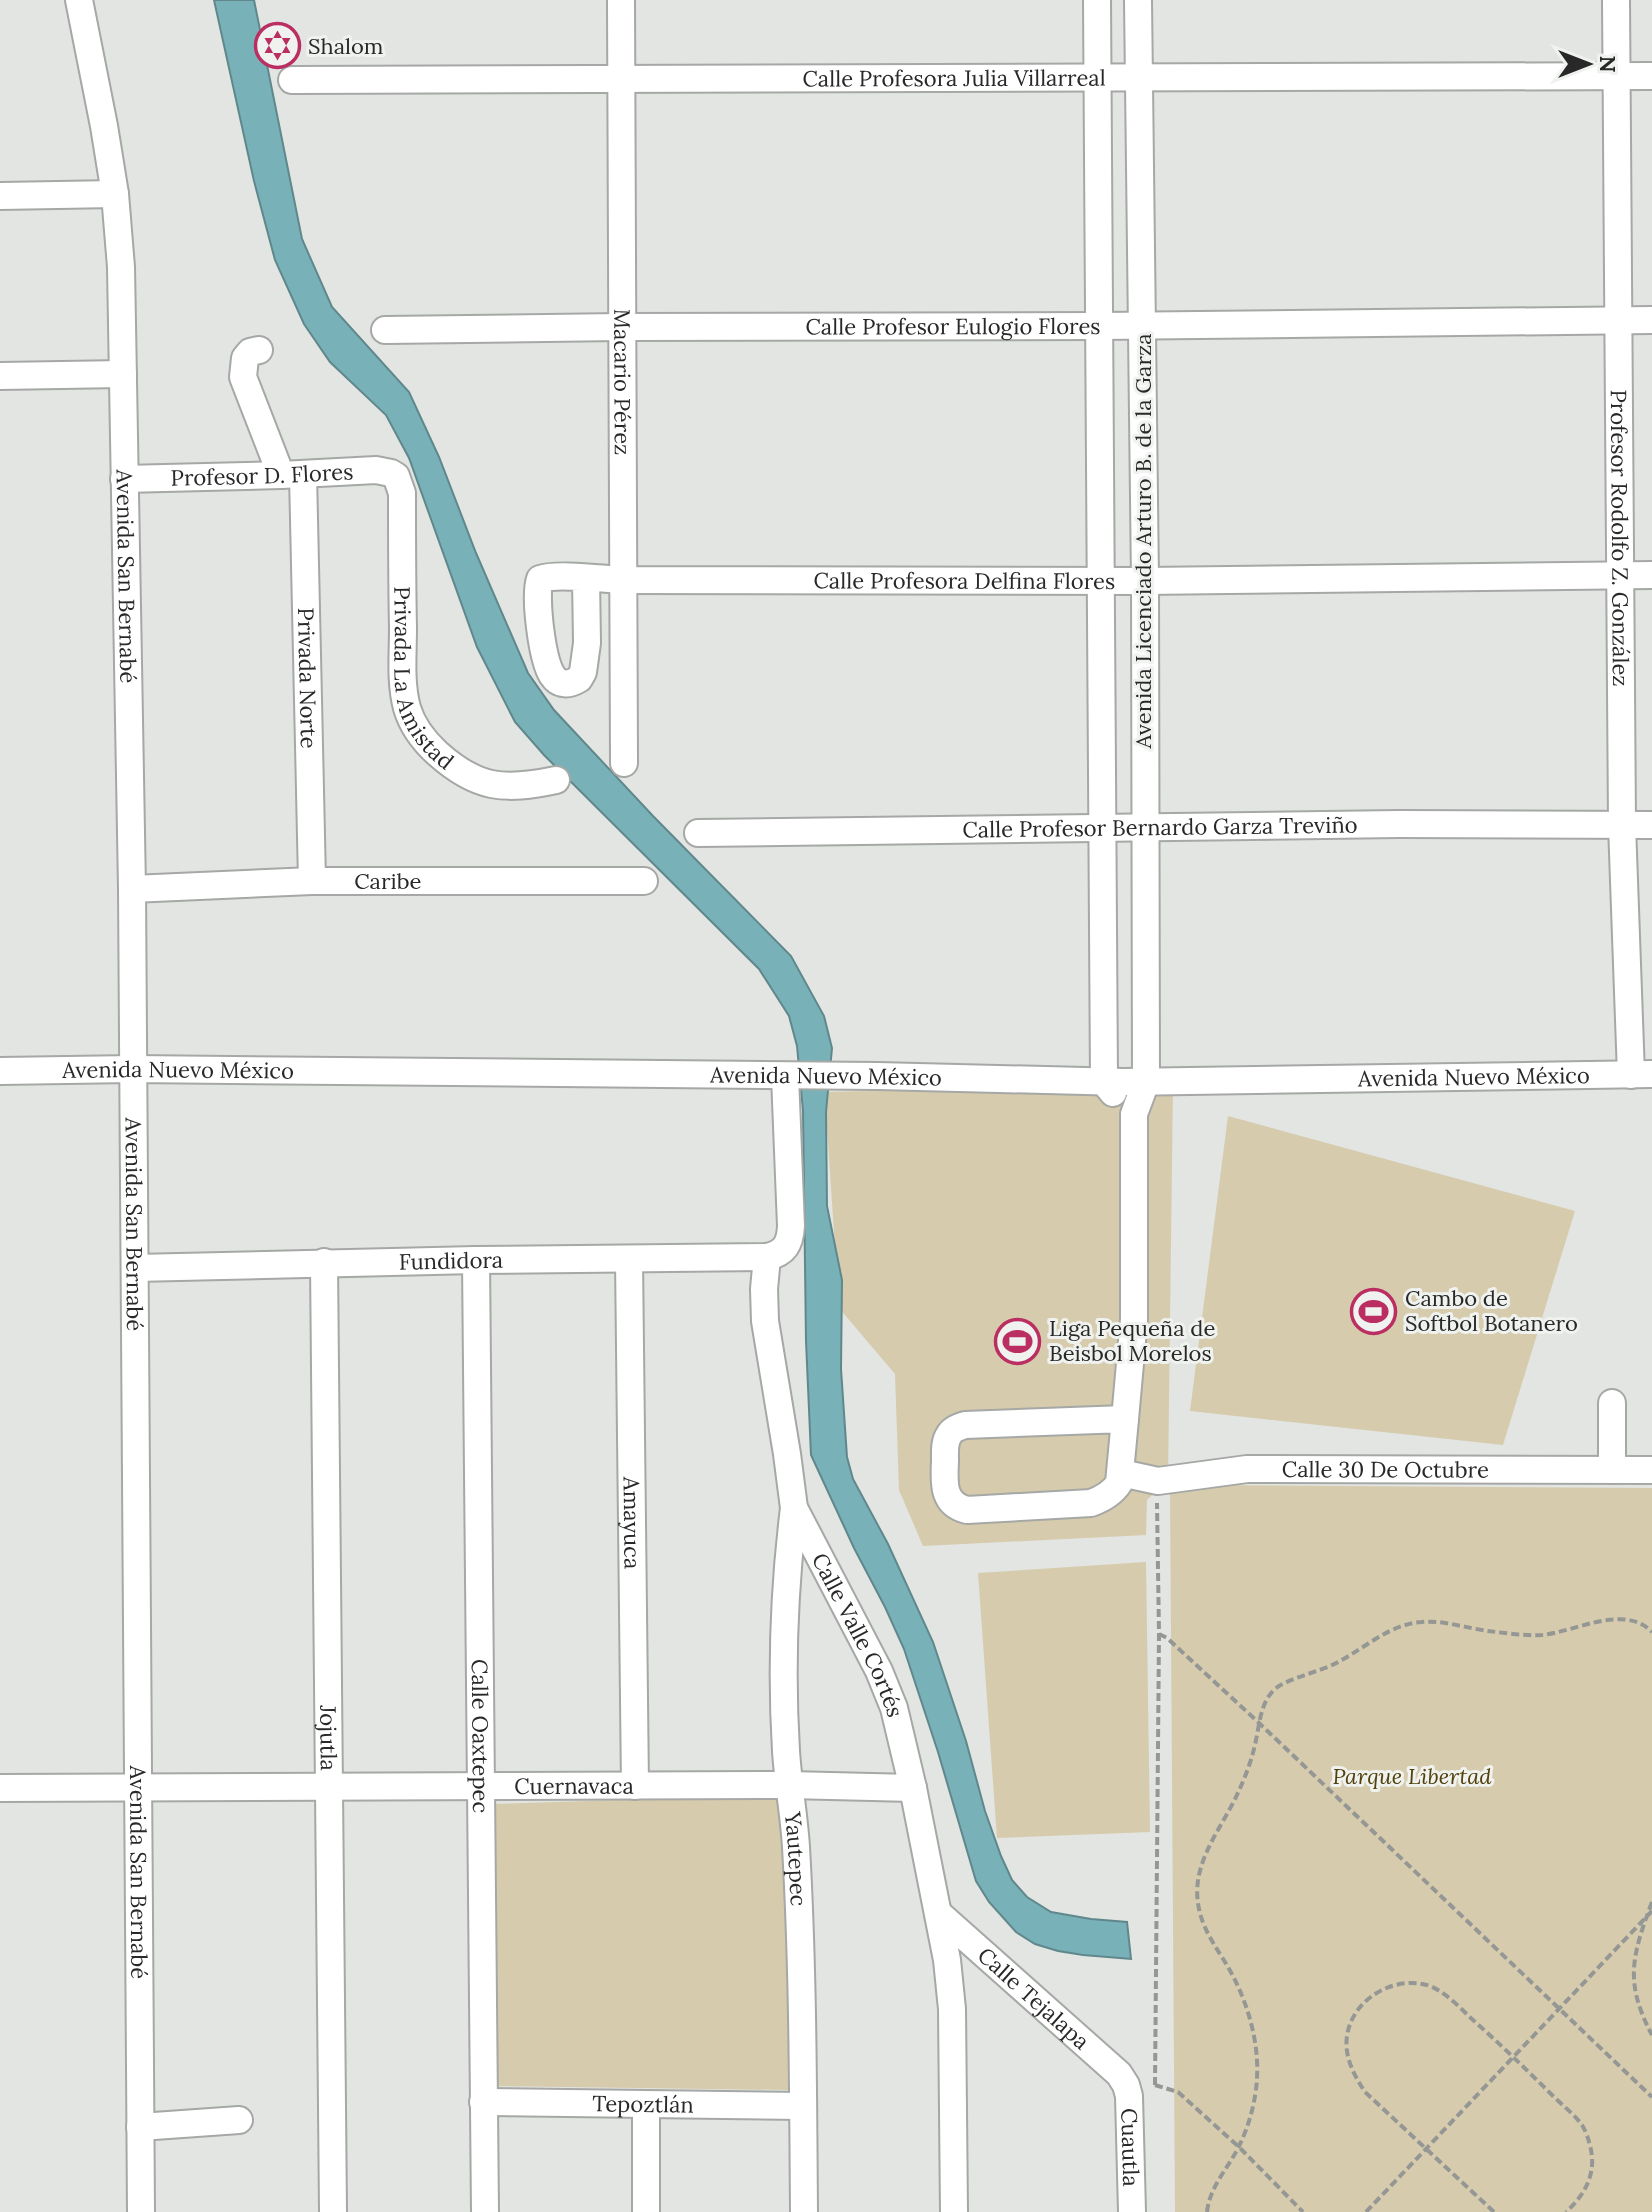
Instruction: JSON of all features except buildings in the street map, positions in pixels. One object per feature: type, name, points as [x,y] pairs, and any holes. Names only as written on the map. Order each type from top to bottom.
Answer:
[{"type":"street","name":"Avenida San Bernabé","points":[[79,0],[115,194],[121,267],[132,889],[141,2212]]},
{"type":"street","name":"Macario Pérez","points":[[621,0],[624,763]]},
{"type":"street","name":"Avenida Licenciado Arturo B. de la Garza","points":[[1097,0],[1104,1082]]},
{"type":"street","name":"Avenida Licenciado Arturo B. de la Garza","points":[[1138,0],[1145,581],[1146,1082]]},
{"type":"street","name":"Profesor Rodolfo Z. González","points":[[1616,0],[1622,825],[1642,1075]]},
{"type":"street","name":"Calle Profesora Julia Villarreal","points":[[292,80],[1652,76]]},
{"type":"street","points":[[0,196],[115,194]]},
{"type":"street","name":"Calle Profesor Eulogio Flores","points":[[385,330],[1652,320]]},
{"type":"street","name":"Privada Norte","points":[[259,350],[250,352],[245,358],[243,377],[292,475],[312,881]]},
{"type":"street","points":[[0,376],[123,374]]},
{"type":"street","name":"Profesor D. Flores","points":[[124,479],[376,470],[396,476]]},
{"type":"street","name":"Privada La Amistad","points":[[396,476],[402,493],[404,696],[412,720],[430,746],[470,778],[511,786],[556,780]]},
{"type":"street","name":"Calle Profesora Delfina Flores","points":[[586,578],[586,659],[579,679],[569,684],[557,681],[551,674],[545,652],[537,589],[540,579],[546,577],[586,578],[623,580],[1145,581],[1652,575]]},
{"type":"street","name":"Calle Profesor Bernardo Garza Treviño","points":[[698,833],[1399,824],[1652,825]]},
{"type":"street","name":"Caribe","points":[[132,889],[312,881],[644,881]]},
{"type":"street","name":"Avenida Nuevo México","points":[[0,1071],[133,1069],[1104,1082],[1642,1075]]},
{"type":"street","points":[[767,1257],[782,1252],[790,1236],[789,1076]]},
{"type":"street","points":[[1104,1082],[1134,1114]]},
{"type":"street","points":[[1125,1419],[965,1425],[949,1434],[946,1442],[944,1485],[951,1502],[957,1508],[967,1510],[1091,1503],[1116,1489],[1121,1473],[1134,1319],[1134,1114],[1146,1082]]},
{"type":"street","name":"Fundidora","points":[[135,1268],[324,1262],[767,1257]]},
{"type":"street","name":"Calle Valle Cortés","points":[[767,1257],[765,1321],[794,1508],[879,1671],[894,1708],[938,1913],[952,2009],[954,2212]]},
{"type":"street","name":"Amayuca","points":[[629,1259],[635,1786]]},
{"type":"street","name":"Calle Oaxtepec","points":[[476,1260],[485,2212]]},
{"type":"street","name":"Jojutla","points":[[324,1262],[333,2212]]},
{"type":"street","points":[[1612,1403],[1612,1470]]},
{"type":"street","name":"Calle 30 De Octubre","points":[[1121,1473],[1158,1481],[1247,1469],[1652,1470]]},
{"type":"street","name":"Yautepec","points":[[794,1508],[783,1623],[784,1707],[796,1844],[804,2212]]},
{"type":"street","name":"Cuernavaca","points":[[0,1788],[789,1785],[913,1788]]},
{"type":"street","name":"Calle Tejalapa","points":[[938,1913],[1119,2074],[1126,2085]]},
{"type":"street","name":"Cuautla","points":[[1126,2085],[1130,2106],[1132,2212]]},
{"type":"street","name":"Tepoztlán","points":[[483,2102],[803,2106]]},
{"type":"street","points":[[646,2105],[646,2212]]},
{"type":"street","points":[[140,2127],[239,2120]]},
{"type":"path","points":[[1159,1495],[1155,2085],[1178,2092],[1239,2147],[1303,2212]]},
{"type":"path","points":[[1207,2212],[1209,2197],[1239,2147],[1251,2114],[1257,2079],[1256,2047],[1248,2012],[1234,1978],[1207,1935],[1197,1902],[1199,1875],[1210,1842],[1247,1773],[1266,1701],[1276,1688],[1332,1666],[1399,1627],[1420,1622],[1543,1635],[1617,1619],[1638,1623],[1652,1632]]},
{"type":"path","points":[[1159,1634],[1258,1722],[1652,2097]]},
{"type":"path","points":[[1652,1902],[1635,1948],[1634,1984],[1641,2015],[1652,2035]]},
{"type":"path","points":[[1366,2212],[1652,1911]]},
{"type":"path","points":[[1494,2212],[1365,2092],[1353,2073],[1347,2036],[1359,2007],[1384,1988],[1418,1984],[1445,1994],[1581,2124],[1589,2139],[1592,2171],[1579,2201],[1566,2212]]},
{"type":"green space","name":"Liga Pequeña de Beisbol Morelos","points":[[1173,1085],[1168,1480],[1147,1500],[1146,1535],[923,1546],[899,1490],[895,1374],[839,1308],[826,1112],[822,1092]]},
{"type":"green space","name":"Cambo de Softbol Botanero","points":[[1228,1116],[1575,1211],[1503,1445],[1190,1411]]},
{"type":"green space","name":"Parque Libertad","points":[[1208,1485],[1652,1488],[1652,2212],[1175,2212],[1170,1492]]},
{"type":"green space","points":[[1146,1562],[1150,1832],[997,1838],[978,1573]]},
{"type":"green space","points":[[783,1795],[790,2090],[492,2086],[491,1804]]},
{"type":"water","points":[[214,0],[254,0],[302,239],[332,307],[409,392],[528,673],[554,710],[791,956],[824,1016],[832,1048],[826,1112],[827,1206],[842,1280],[841,1369],[847,1457],[853,1479],[888,1544],[933,1642],[966,1741],[985,1811],[1012,1880],[1027,1897],[1051,1912],[1127,1922],[1131,1959],[1083,1955],[1035,1944],[1016,1932],[989,1902],[976,1881],[904,1649],[811,1455],[803,1111],[797,1046],[789,1016],[759,969],[544,755],[515,722],[477,647],[409,458],[386,415],[330,362],[304,324],[275,260],[254,181]]},
{"type":"place","name":"Shalom","points":[[277,46]]},
{"type":"place","name":"Cambo de Softbol Botanero","points":[[1374,1311]]},
{"type":"place","name":"Liga Pequeña de Beisbol Morelos","points":[[1018,1341]]}]
